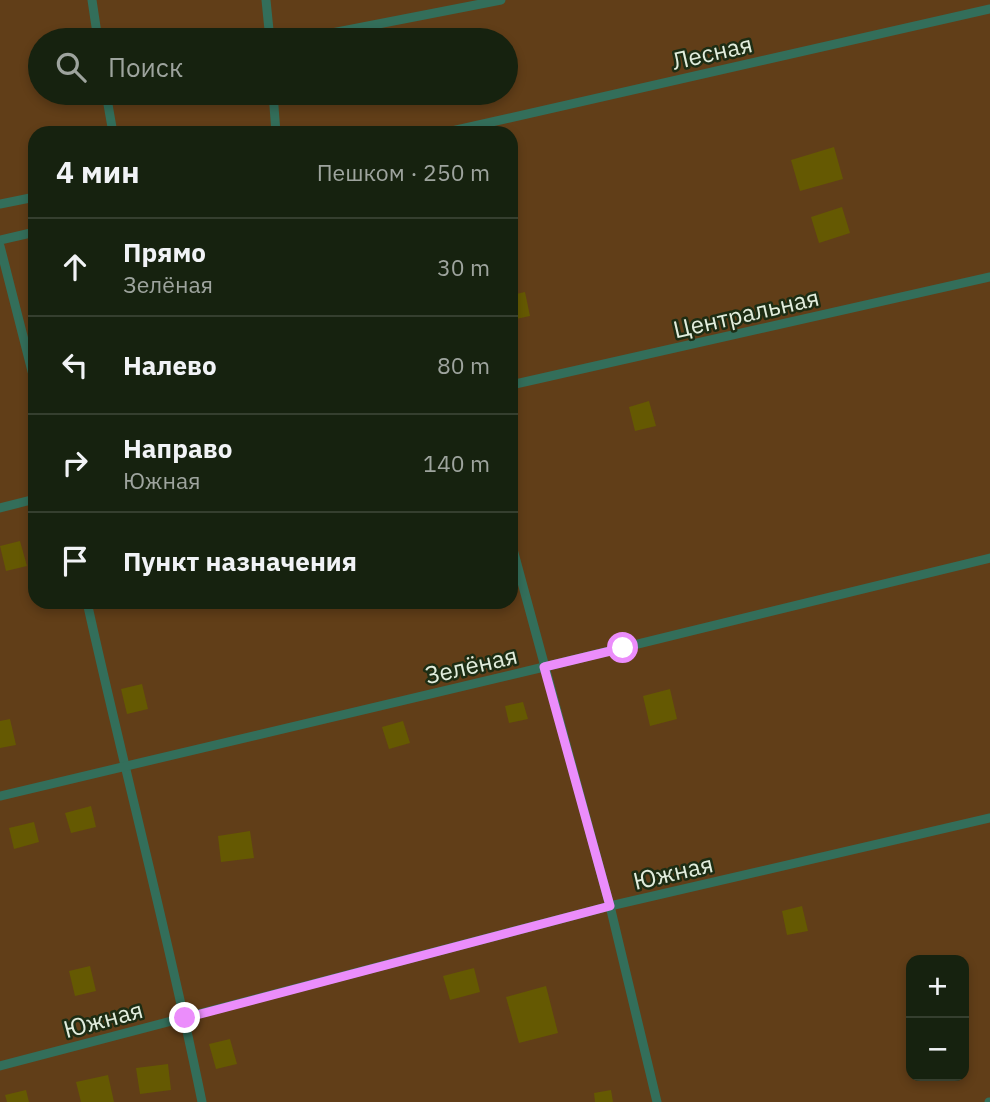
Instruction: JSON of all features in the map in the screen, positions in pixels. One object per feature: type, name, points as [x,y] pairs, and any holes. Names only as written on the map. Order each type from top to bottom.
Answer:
[{"type":"lane","points":[[92,0],[96,28]]},
{"type":"lane","points":[[266,0],[269,28]]},
{"type":"lane","points":[[358,28],[501,0]]},
{"type":"lane","name":"Лесная","points":[[474,126],[990,9]]},
{"type":"lane","points":[[108,105],[112,126]]},
{"type":"lane","points":[[275,105],[276,126]]},
{"type":"lane","points":[[0,204],[28,198]]},
{"type":"lane","points":[[28,234],[0,243],[28,355]]},
{"type":"lane","name":"Центральная","points":[[518,383],[990,277]]},
{"type":"lane","points":[[0,508],[28,501]]},
{"type":"lane","name":"Зелёная","points":[[0,796],[990,558]]},
{"type":"lane","points":[[518,569],[610,906],[657,1102]]},
{"type":"lane","points":[[89,609],[185,1018],[202,1102]]},
{"type":"lane","name":"Южная","points":[[0,1066],[610,906],[990,818]]},
{"type":"shaded area","points":[[0,0],[990,0],[990,1102],[0,1102]]},
{"type":"building","points":[[834,147],[843,179],[800,191],[791,160]]},
{"type":"building","points":[[842,207],[850,233],[819,243],[811,217]]},
{"type":"building","points":[[525,292],[530,316],[518,319],[518,294]]},
{"type":"building","points":[[649,401],[656,426],[635,431],[629,407]]},
{"type":"building","points":[[20,541],[27,566],[6,571],[0,546]]},
{"type":"building","points":[[142,684],[148,709],[127,714],[121,689]]},
{"type":"building","points":[[670,689],[677,719],[650,726],[643,696]]},
{"type":"building","points":[[523,702],[528,719],[509,723],[505,706]]},
{"type":"building","points":[[10,719],[16,745],[0,748],[0,721]]},
{"type":"building","points":[[403,721],[410,743],[389,749],[382,727]]},
{"type":"building","points":[[91,806],[96,827],[71,833],[65,813]]},
{"type":"building","points":[[34,822],[39,842],[14,849],[9,828]]},
{"type":"building","points":[[250,831],[254,858],[221,862],[218,836]]},
{"type":"building","points":[[802,906],[808,931],[787,935],[782,911]]},
{"type":"building","points":[[90,966],[96,991],[75,996],[69,971]]},
{"type":"building","points":[[474,968],[480,992],[450,1000],[443,976]]},
{"type":"building","points":[[546,986],[558,1033],[519,1043],[506,997]]},
{"type":"building","points":[[230,1039],[237,1064],[216,1069],[209,1044]]},
{"type":"building","points":[[168,1064],[171,1090],[140,1094],[136,1068]]},
{"type":"building","points":[[108,1075],[114,1102],[81,1102],[76,1082]]},
{"type":"building","points":[[26,1090],[29,1102],[7,1102],[5,1095]]},
{"type":"building","points":[[611,1090],[613,1102],[595,1102],[594,1093]]},
{"type":"route","points":[[185,1018],[610,906],[544,667],[623,648]]}]
